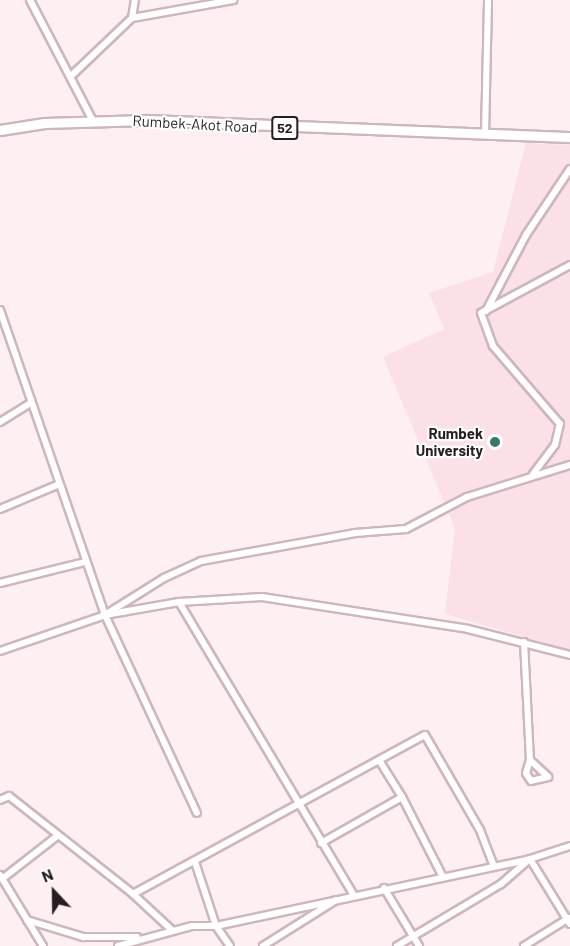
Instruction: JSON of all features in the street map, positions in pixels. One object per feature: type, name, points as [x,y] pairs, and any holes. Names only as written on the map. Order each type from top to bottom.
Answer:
[{"type":"main road","name":"Rumbek-Akot Road","points":[[0,130],[93,121],[147,120],[570,137]]},
{"type":"street","points":[[30,0],[93,121]]},
{"type":"street","points":[[132,18],[135,0]]},
{"type":"street","points":[[70,77],[132,18],[233,0]]},
{"type":"street","points":[[485,134],[488,0]]},
{"type":"street","points":[[485,311],[526,235],[570,169]]},
{"type":"street","points":[[532,475],[555,445],[560,424],[493,346],[481,313],[570,265]]},
{"type":"street","points":[[0,310],[57,485],[105,615],[197,813]]},
{"type":"street","points":[[0,422],[31,403]]},
{"type":"street","points":[[105,615],[164,578],[201,561],[345,535],[406,529],[467,497],[570,465]]},
{"type":"street","points":[[0,509],[57,485]]},
{"type":"street","points":[[0,583],[85,562]]},
{"type":"street","points":[[0,651],[105,615],[179,602],[262,597],[393,615],[524,642],[570,655]]},
{"type":"street","points":[[179,602],[354,896]]},
{"type":"street","points":[[524,642],[530,760]]},
{"type":"street","points":[[133,894],[299,807],[425,735],[480,830],[494,864]]},
{"type":"street","points":[[379,760],[402,797],[443,877]]},
{"type":"street","points":[[0,800],[9,796],[56,837],[133,894],[172,931]]},
{"type":"street","points":[[321,843],[402,797]]},
{"type":"street","points":[[43,946],[1,877],[56,837]]},
{"type":"street","points":[[118,946],[172,931],[216,926],[494,864],[530,859],[570,846]]},
{"type":"street","points":[[524,946],[569,920],[530,859]]},
{"type":"street","points":[[397,946],[501,884],[530,859]]},
{"type":"street","points":[[195,862],[216,926],[230,946]]},
{"type":"street","points":[[384,888],[419,946]]},
{"type":"street","points":[[264,946],[336,900]]},
{"type":"street","points":[[27,920],[84,937],[144,938]]},
{"type":"shaded area","name":"Rumbek University","points":[[526,143],[570,145],[570,650],[445,614],[455,528],[383,357],[444,329],[429,293],[493,272]]},
{"type":"place","name":"Rumbek University","points":[[495,442]]}]
